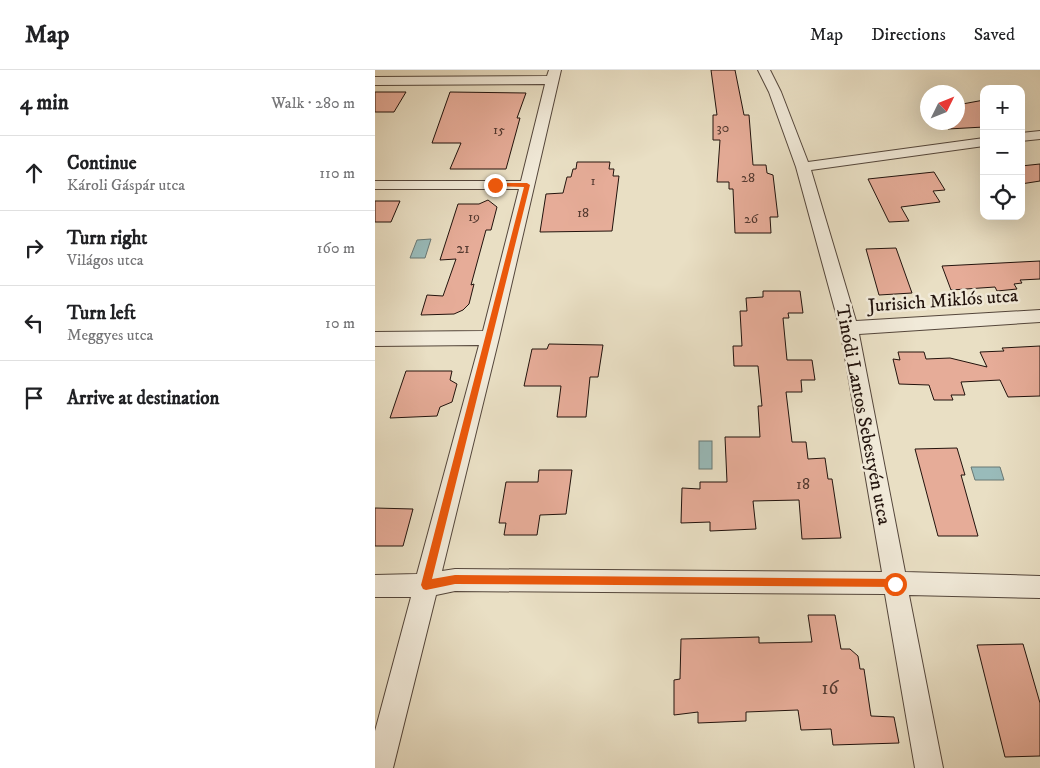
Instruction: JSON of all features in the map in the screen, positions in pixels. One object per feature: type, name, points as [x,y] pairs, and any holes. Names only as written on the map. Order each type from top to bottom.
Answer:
[{"type":"street","points":[[375,74],[377,70]]},
{"type":"street","name":"Tinódi Lantos Sebestyén utca","points":[[764,70],[775,92],[803,167],[849,328],[929,768]]},
{"type":"street","points":[[375,81],[554,75],[490,338],[379,768]]},
{"type":"street","points":[[1025,137],[1040,135]]},
{"type":"street","points":[[803,167],[980,143]]},
{"type":"street","points":[[375,185],[527,185]]},
{"type":"street","name":"Jurisich Miklós utca","points":[[849,328],[1040,316]]},
{"type":"street","points":[[375,339],[490,338]]},
{"type":"street","points":[[375,586],[426,585],[455,580],[1040,587]]},
{"type":"water","points":[[431,239],[425,258],[410,258],[417,240]]},
{"type":"water","points":[[699,441],[712,441],[712,469],[699,469]]},
{"type":"water","points":[[971,467],[1000,467],[1004,480],[975,480]]},
{"type":"building","points":[[711,70],[735,70],[744,115],[749,115],[753,165],[766,165],[767,173],[773,175],[778,217],[770,217],[771,233],[735,233],[733,189],[729,189],[729,182],[717,182],[720,140],[713,140],[713,115],[717,115]]},
{"type":"building","points":[[375,92],[406,92],[394,112],[375,112]]},
{"type":"building","points":[[450,92],[526,93],[517,118],[520,118],[506,169],[450,169],[461,143],[432,143]]},
{"type":"building","points":[[980,101],[980,127],[965,128],[965,104]]},
{"type":"building","points":[[577,162],[610,162],[609,169],[614,169],[613,176],[619,176],[612,231],[540,232],[546,194],[563,193],[567,177],[571,177],[573,169],[576,169]]},
{"type":"building","points":[[1040,164],[1040,181],[1025,183],[1025,166]]},
{"type":"building","points":[[934,172],[945,190],[933,191],[940,202],[901,207],[909,221],[889,222],[868,179]]},
{"type":"building","points":[[488,200],[497,207],[491,230],[486,230],[471,285],[474,284],[469,304],[463,310],[454,314],[421,315],[427,295],[443,296],[456,259],[440,260],[458,204],[479,204]]},
{"type":"building","points":[[375,201],[400,201],[391,222],[375,222]]},
{"type":"building","points":[[896,248],[912,293],[879,295],[866,249]]},
{"type":"building","points":[[1040,261],[1040,279],[1020,280],[1022,283],[1014,284],[1017,289],[997,291],[995,287],[951,290],[942,266]]},
{"type":"building","points":[[763,291],[800,291],[803,313],[788,313],[789,318],[783,318],[787,360],[812,360],[815,380],[801,380],[802,392],[786,392],[792,442],[806,442],[808,459],[825,458],[828,479],[832,479],[841,538],[802,539],[799,500],[753,501],[756,529],[710,531],[710,522],[681,523],[682,488],[700,489],[700,482],[727,482],[725,437],[760,437],[758,406],[762,406],[758,366],[734,366],[733,346],[742,346],[740,311],[747,311],[746,298],[763,297]]},
{"type":"building","points":[[549,344],[603,345],[598,377],[590,377],[586,417],[557,417],[561,386],[524,386],[532,349],[547,349]]},
{"type":"building","points":[[1040,346],[1040,396],[1008,397],[1000,380],[961,382],[965,395],[951,395],[953,400],[934,400],[929,385],[899,384],[893,359],[900,360],[898,352],[924,352],[926,359],[950,358],[987,367],[980,352],[1004,351],[1002,348]]},
{"type":"building","points":[[406,371],[452,371],[450,380],[457,384],[452,402],[440,407],[437,416],[390,418]]},
{"type":"building","points":[[957,448],[965,475],[961,475],[978,536],[938,536],[915,449]]},
{"type":"building","points":[[539,470],[572,470],[566,514],[540,515],[537,535],[504,535],[506,523],[499,523],[506,482],[538,482]]},
{"type":"building","points":[[375,508],[413,509],[403,546],[375,546]]},
{"type":"building","points":[[808,615],[835,615],[841,649],[850,649],[858,656],[860,669],[864,669],[871,716],[894,717],[899,743],[833,745],[831,729],[801,730],[798,710],[746,712],[746,721],[723,722],[698,723],[698,712],[674,715],[674,680],[680,679],[681,639],[759,637],[759,643],[812,642]]},
{"type":"building","points":[[1023,644],[1040,703],[1040,756],[1005,757],[977,645]]},
{"type":"route","points":[[495,185],[527,185],[490,338],[426,585],[455,580],[895,584]]}]
